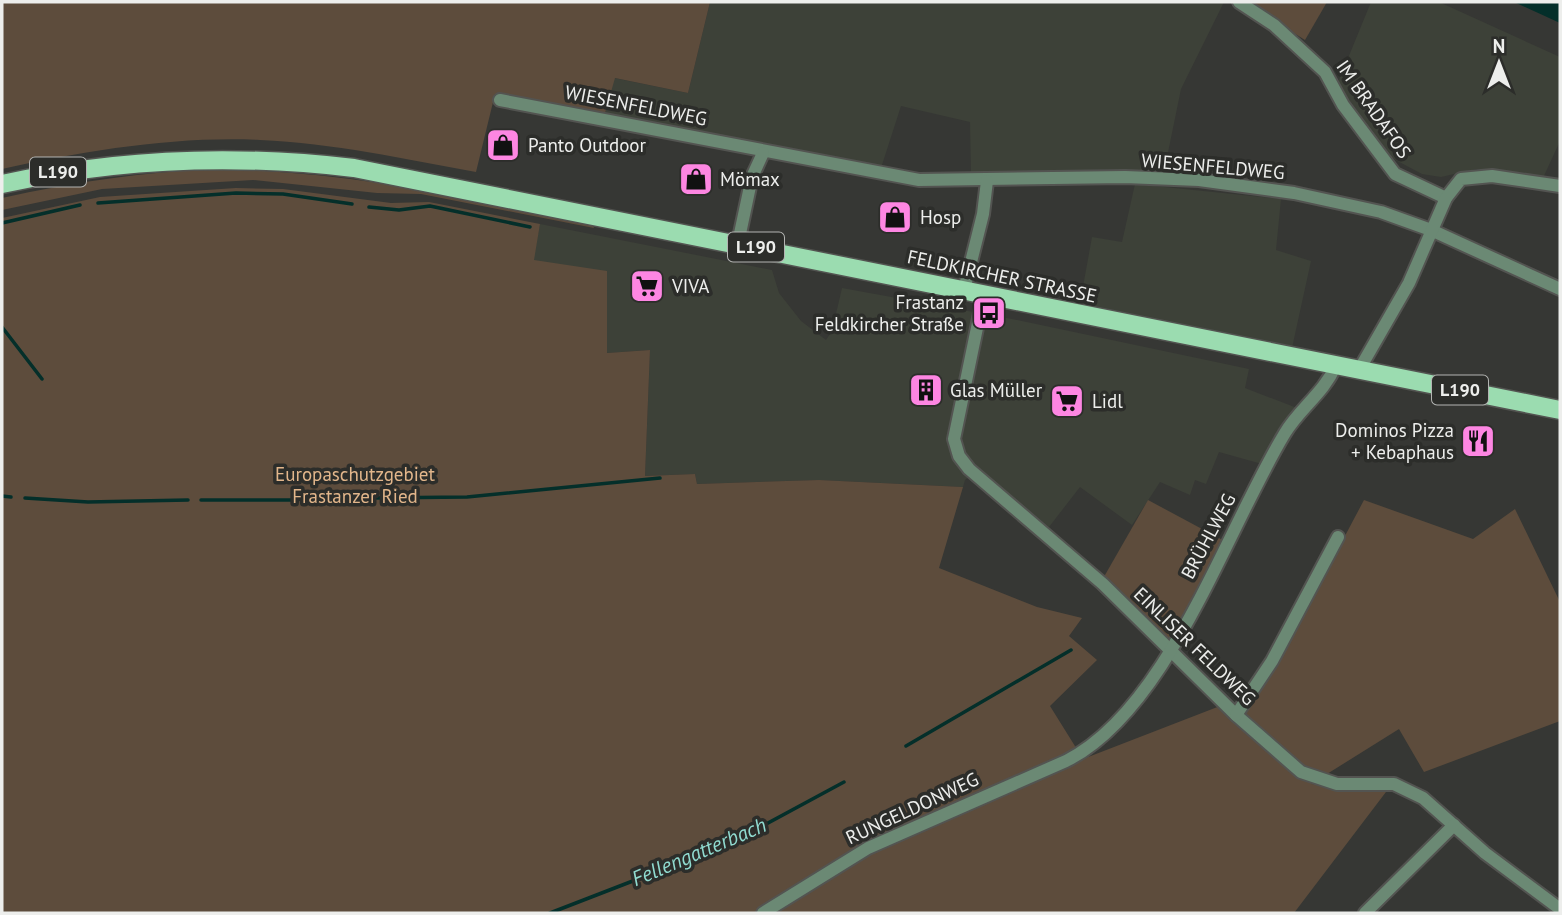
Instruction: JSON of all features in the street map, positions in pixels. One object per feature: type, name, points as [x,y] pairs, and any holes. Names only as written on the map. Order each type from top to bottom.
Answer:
[{"type":"main road","name":"FELDKIRCHER STRASSE","points":[[2,184],[115,163],[197,159],[306,162],[436,182],[1560,410]]},
{"type":"street","name":"IM BRADAFOS","points":[[1239,2],[1274,25],[1325,72],[1343,105],[1395,174],[1446,198]]},
{"type":"street","name":"WIESENFELDWEG","points":[[500,100],[688,134],[763,153],[919,180],[1125,177],[1199,180],[1343,202],[1431,230],[1560,289]]},
{"type":"street","points":[[738,243],[752,177],[763,153]]},
{"type":"street","points":[[1359,370],[1409,283],[1446,198],[1461,179],[1476,175],[1560,187]]},
{"type":"street","points":[[964,290],[983,214],[987,181]]},
{"type":"street","name":"EINLISER FELDWEG","points":[[984,294],[954,439],[959,456],[969,469],[1171,648],[1236,715],[1301,772],[1337,784],[1394,784],[1423,798],[1485,853],[1560,909]]},
{"type":"street","name":"BRÜHLWEG","points":[[1084,752],[1128,713],[1171,648],[1286,430],[1327,384],[1336,365]]},
{"type":"street","points":[[1236,715],[1272,661],[1338,537]]},
{"type":"street","name":"RUNGELDONWEG","points":[[763,913],[868,848],[1084,752]]},
{"type":"street","points":[[1365,913],[1454,825]]},
{"type":"shaded area","points":[[710,2],[1224,2],[1181,89],[1164,172],[1115,169],[988,174],[971,173],[970,122],[901,106],[881,168],[605,113],[614,78],[688,93]]},
{"type":"shaded area","points":[[1371,2],[1439,2],[1560,57],[1560,141],[1543,178],[1476,169],[1441,177],[1422,174],[1388,156],[1337,85]]},
{"type":"shaded area","points":[[1135,184],[1281,199],[1276,250],[1311,261],[1292,348],[1080,303],[1092,237],[1122,242]]},
{"type":"shaded area","points":[[540,224],[772,270],[779,293],[801,321],[826,340],[832,331],[842,288],[1012,319],[1249,369],[1245,388],[1297,408],[1262,464],[1219,452],[1206,484],[1195,480],[1190,495],[1160,482],[1132,525],[1080,487],[1049,527],[978,469],[965,480],[963,487],[819,480],[697,484],[695,474],[645,476],[650,350],[607,353],[533,260]]},
{"type":"green space","points":[[2,2],[710,2],[688,93],[615,78],[605,113],[495,94],[476,172],[314,144],[228,139],[130,146],[2,169]]},
{"type":"green space","points":[[1244,2],[1327,2],[1305,40]]},
{"type":"green space","points":[[215,169],[310,175],[404,187],[591,221],[594,228],[421,194],[377,193],[253,180],[102,189],[2,210],[2,198],[55,187],[135,175]]},
{"type":"green space","name":"Europaschutzgebiet Frastanzer Ried","points":[[236,188],[283,189],[391,203],[429,202],[540,224],[534,260],[607,271],[607,353],[650,350],[645,476],[695,474],[697,484],[819,480],[963,487],[939,568],[1037,607],[1082,618],[1069,636],[1097,660],[1050,706],[1083,759],[1220,706],[1238,721],[1276,666],[1364,500],[1473,539],[1515,509],[1560,602],[1560,721],[1424,772],[1399,729],[1311,784],[1389,788],[1294,913],[2,913],[2,218],[100,197]]},
{"type":"green space","points":[[1148,500],[1230,544],[1174,659],[1097,589]]},
{"type":"water","points":[[1514,2],[1560,2],[1560,23]]},
{"type":"waterway","points":[[98,203],[236,193],[283,194],[352,204]]},
{"type":"waterway","points":[[2,223],[80,205]]},
{"type":"waterway","points":[[369,207],[399,210],[430,206],[530,227]]},
{"type":"waterway","points":[[2,327],[42,379]]},
{"type":"waterway","points":[[371,498],[467,497],[660,478]]},
{"type":"waterway","points":[[2,496],[11,497]]},
{"type":"waterway","points":[[25,498],[88,502],[188,500]]},
{"type":"waterway","points":[[309,500],[357,498]]},
{"type":"waterway","points":[[201,500],[298,500]]},
{"type":"waterway","name":"Fellengatterbach","points":[[906,746],[1071,650]]},
{"type":"waterway","name":"Fellengatterbach","points":[[550,913],[731,843],[844,782]]},
{"type":"place","name":"Panto Outdoor","points":[[503,145]]},
{"type":"place","name":"Mömax","points":[[696,179]]},
{"type":"place","name":"Hosp","points":[[895,217]]},
{"type":"place","name":"VIVA","points":[[647,286]]},
{"type":"place","name":"Frastanz Feldkircher Straße","points":[[989,313]]},
{"type":"place","name":"Glas Müller","points":[[926,390]]},
{"type":"place","name":"Lidl","points":[[1067,401]]},
{"type":"place","name":"Dominos Pizza + Kebaphaus","points":[[1478,441]]}]
